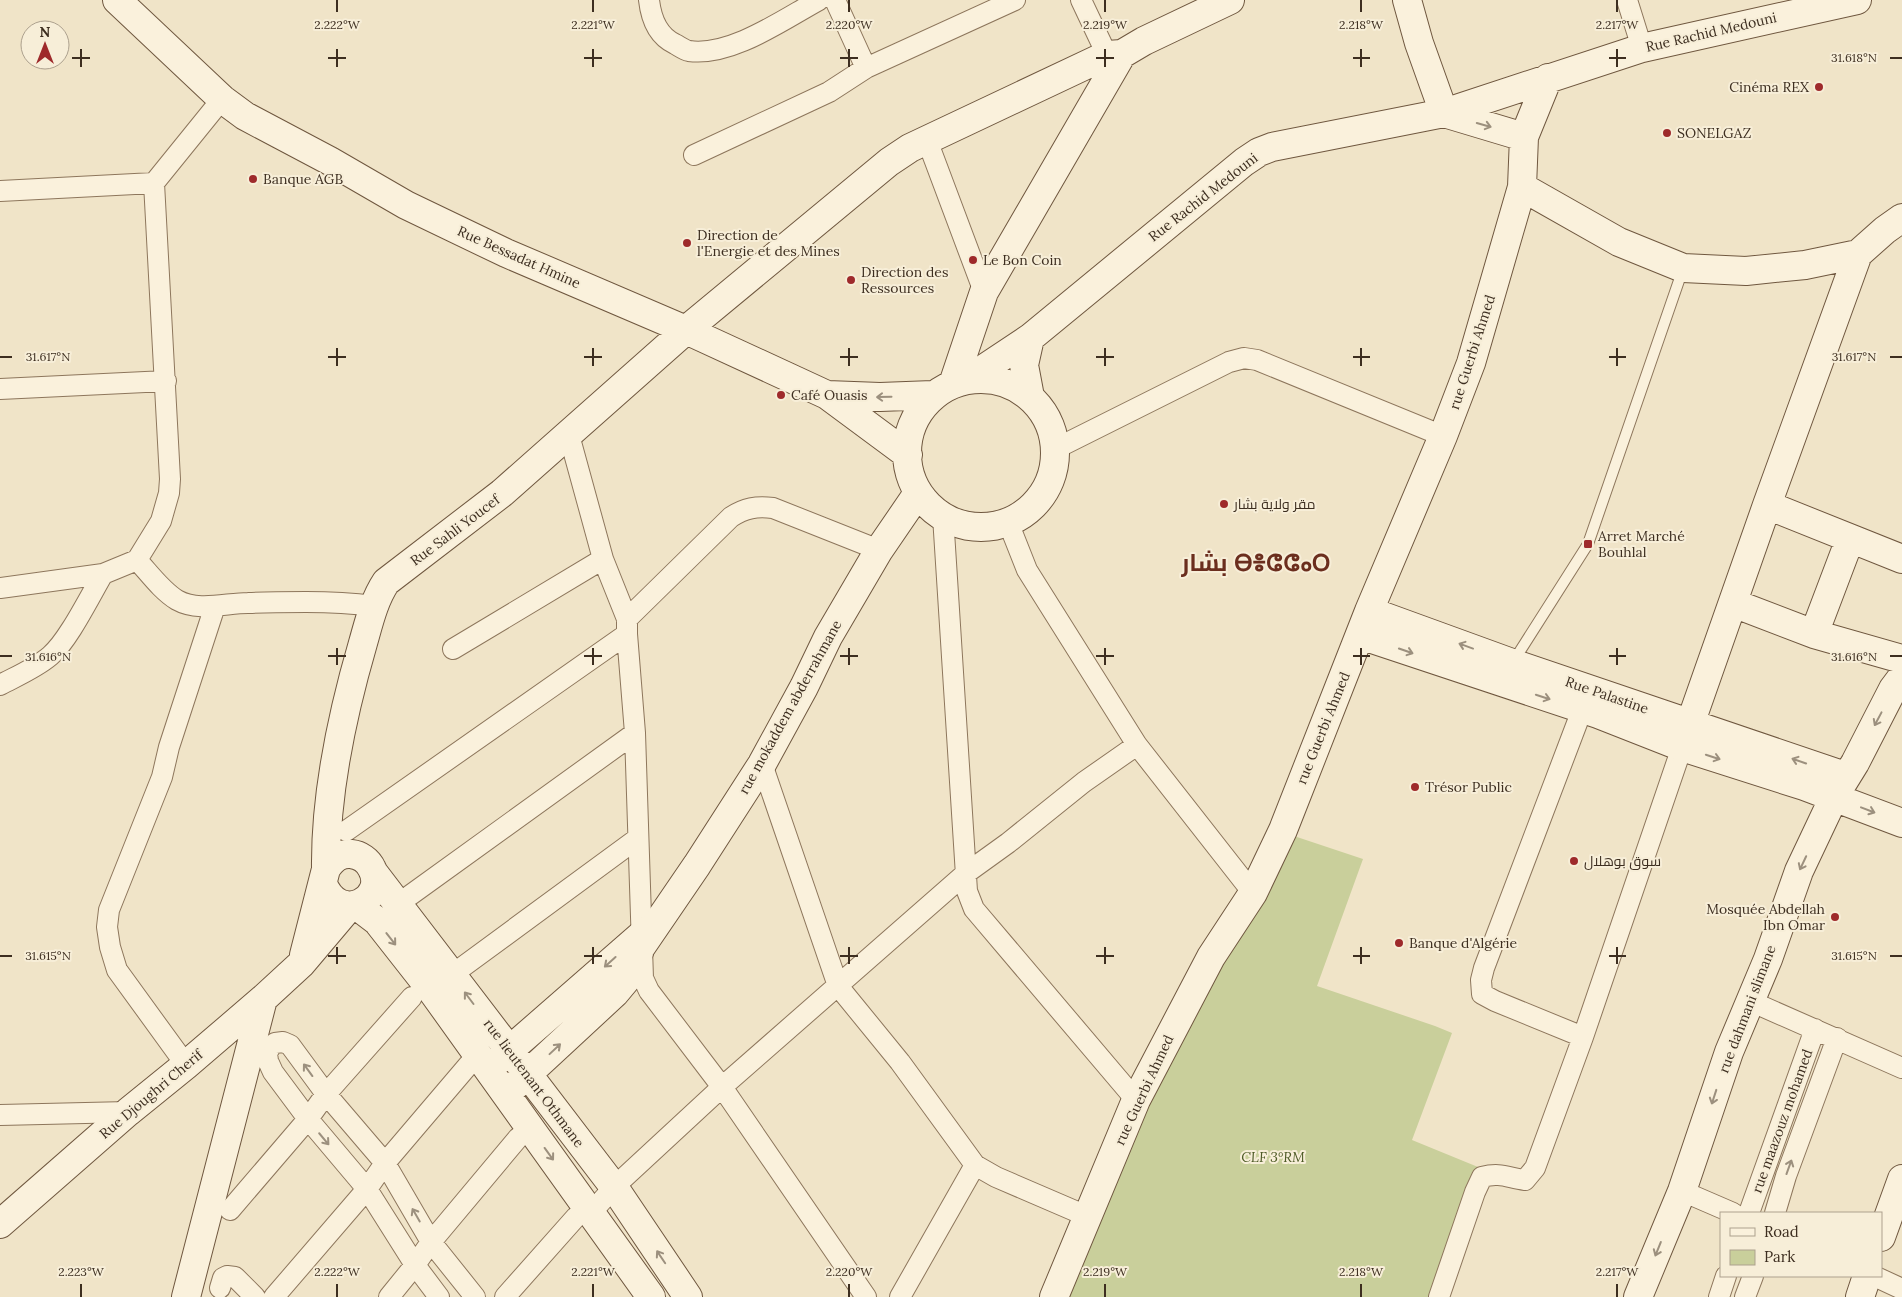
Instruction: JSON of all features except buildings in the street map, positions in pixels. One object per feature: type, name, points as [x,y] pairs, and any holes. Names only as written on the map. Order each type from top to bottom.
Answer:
[{"type":"main road","name":"Rue Bessadat Hmine","points":[[117,0],[222,99],[245,116],[330,161],[406,205],[506,253],[686,330],[827,395],[908,455]]},
{"type":"main road","name":"Rue Sahli Youcef","points":[[301,964],[325,876],[331,793],[353,679],[374,606],[386,582],[502,494],[686,330],[889,162],[910,148],[1115,55],[1230,0]]},
{"type":"main road","points":[[1407,0],[1419,43],[1444,113],[1524,137]]},
{"type":"main road","name":"Rue Rachid Medouni","points":[[951,387],[1030,338],[1244,162],[1259,152],[1272,147],[1444,113],[1642,48],[1857,0]]},
{"type":"main road","points":[[951,387],[984,292],[1115,55]]},
{"type":"main road","name":"rue Guerbi Ahmed","points":[[1054,1297],[1136,1100],[1211,957],[1253,893],[1283,830],[1365,623],[1443,436],[1471,363],[1522,187],[1524,137],[1548,78]]},
{"type":"main road","points":[[1522,187],[1619,242],[1683,268],[1746,271],[1805,266],[1858,254]]},
{"type":"main road","points":[[1686,736],[1858,254],[1902,218]]},
{"type":"main road","points":[[1030,338],[1024,365],[1030,397]]},
{"type":"main road","points":[[989,379],[1011,385],[1030,397],[1043,412],[1052,430],[1055,449],[1054,467],[1048,485],[1038,500],[1024,513],[1008,522],[990,527],[971,526],[942,516],[933,510],[918,493],[908,467],[908,439],[918,413],[951,387],[989,379]]},
{"type":"main road","name":"Rue Bessadat Hmine","points":[[827,395],[880,397],[951,387]]},
{"type":"main road","name":"rue mokaddem abderrahmane","points":[[506,1094],[615,993],[630,975],[648,934],[762,764],[804,687],[828,637],[878,550],[918,493]]},
{"type":"main road","points":[[1767,505],[1902,559]]},
{"type":"main road","points":[[1814,634],[1850,539]]},
{"type":"main road","points":[[1733,603],[1814,634],[1902,658]]},
{"type":"main road","name":"Rue Palastine","points":[[1365,623],[1686,736],[1840,787],[1902,823]]},
{"type":"main road","name":"rue dahmani slimane","points":[[1638,1297],[1682,1191],[1729,1052],[1768,958],[1799,872],[1840,787],[1855,763],[1893,689],[1902,677]]},
{"type":"main road","points":[[331,793],[348,842],[369,863],[374,873],[375,883],[372,893],[365,900],[353,905],[341,904],[332,900],[327,892],[325,876],[331,861],[340,855],[348,842]]},
{"type":"main road","name":"rue lieutenant Othmane","points":[[374,873],[398,904],[432,987],[510,1051],[614,1188],[688,1297]]},
{"type":"main road","name":"Rue Djoughri Cherif","points":[[0,1224],[128,1112],[263,999],[301,964],[353,905]]},
{"type":"main road","name":"rue lieutenant Othmane","points":[[353,905],[377,921],[432,987],[480,1065],[506,1094],[584,1215],[651,1297]]},
{"type":"main road","name":"rue mokaddem abderrahmane","points":[[480,1065],[510,1051],[648,934]]},
{"type":"main road","points":[[189,1288],[263,999]]},
{"type":"main road","points":[[1882,1234],[1902,1181]]},
{"type":"main road","points":[[1860,1297],[1867,1277]]},
{"type":"street","points":[[649,0],[650,9],[658,29],[669,41],[688,51],[715,50],[745,40],[819,0]]},
{"type":"street","points":[[835,0],[866,68]]},
{"type":"street","points":[[694,155],[829,92],[866,68],[1015,0]]},
{"type":"street","points":[[1082,0],[1115,55]]},
{"type":"street","points":[[1627,0],[1642,48]]},
{"type":"street","points":[[0,588],[103,574],[137,560],[162,521],[169,493],[166,381],[154,183],[222,99]]},
{"type":"street","points":[[927,140],[984,292]]},
{"type":"street","points":[[0,191],[154,183]]},
{"type":"street","points":[[1055,449],[1229,362],[1244,358],[1257,360],[1443,436]]},
{"type":"street","points":[[0,389],[166,381]]},
{"type":"street","points":[[569,434],[603,559],[627,626],[635,733],[638,838],[648,934],[643,978],[649,991],[722,1087],[866,1297]]},
{"type":"street","points":[[348,842],[627,626],[731,517],[744,509],[773,508],[878,550]]},
{"type":"street","points":[[942,516],[967,891],[974,909],[1136,1100]]},
{"type":"street","points":[[1008,522],[1026,570],[1137,745],[1253,893]]},
{"type":"street","points":[[453,649],[603,559]]},
{"type":"street","points":[[137,560],[176,599],[186,604],[215,606],[246,603],[308,602],[374,606]]},
{"type":"street","points":[[0,685],[36,666],[51,655],[63,642],[103,574]]},
{"type":"street","points":[[186,1065],[117,970],[110,948],[107,927],[109,910],[162,777],[169,747],[215,606]]},
{"type":"street","points":[[1583,1037],[1482,994],[1481,980],[1588,700]]},
{"type":"street","points":[[398,904],[635,733]]},
{"type":"street","points":[[1439,1297],[1475,1192],[1482,1177],[1504,1174],[1525,1180],[1535,1168],[1583,1037],[1686,736]]},
{"type":"street","points":[[506,1297],[584,1215],[722,1087],[965,874],[1008,843],[1084,782],[1137,745]]},
{"type":"street","points":[[762,764],[838,986],[900,1062],[975,1165],[996,1177],[1088,1217]]},
{"type":"street","points":[[230,1210],[308,1119],[326,1094],[432,987],[638,838]]},
{"type":"street","points":[[1750,1001],[1902,1068]]},
{"type":"street","name":"rue maazouz mohamed","points":[[1749,1212],[1815,1029]]},
{"type":"street","name":"rue maazouz mohamed","points":[[1775,1212],[1786,1176],[1837,1038]]},
{"type":"street","points":[[439,1297],[415,1265],[367,1189],[308,1119],[273,1072],[268,1061],[267,1052],[271,1046],[283,1042],[290,1045],[326,1094],[385,1163],[431,1242],[475,1297]]},
{"type":"street","points":[[274,1297],[367,1189],[385,1163],[480,1065]]},
{"type":"street","points":[[0,1115],[128,1112]]},
{"type":"street","points":[[389,1297],[431,1242],[518,1138]]},
{"type":"street","points":[[900,1297],[975,1165]]},
{"type":"street","points":[[1682,1191],[1731,1212]]},
{"type":"street","points":[[189,1288],[224,1292],[223,1278],[232,1276],[236,1277],[255,1297]]},
{"type":"street","points":[[1719,1297],[1726,1277]]},
{"type":"street","points":[[1744,1297],[1753,1277]]},
{"type":"street","points":[[1876,1277],[1902,1289]]},
{"type":"lane","points":[[1505,672],[1588,544],[1683,268]]},
{"type":"green space","name":"CLF 3°RM","points":[[1291,835],[1363,859],[1317,986],[1452,1033],[1412,1140],[1478,1167],[1433,1297],[1064,1297],[1115,1161]]},
{"type":"place","name":"Cinéma REX","points":[[1819,87]]},
{"type":"place","name":"SONELGAZ","points":[[1667,133]]},
{"type":"place","name":"Banque AGB","points":[[253,179]]},
{"type":"place","name":"Direction de l'Energie et des Mines","points":[[687,243]]},
{"type":"place","name":"Le Bon Coin","points":[[973,260]]},
{"type":"place","name":"Direction des Ressources","points":[[851,280]]},
{"type":"place","name":"Café Ouasis","points":[[781,395]]},
{"type":"place","name":"مقر ولاية بشار","points":[[1224,504]]},
{"type":"place","name":"Arret Marché Bouhlal","points":[[1588,544]]},
{"type":"place","name":"Trésor Public","points":[[1415,787]]},
{"type":"place","name":"سوق بوهلال","points":[[1574,861]]},
{"type":"place","name":"Mosquée Abdellah Ibn Omar","points":[[1835,917]]},
{"type":"place","name":"Banque d'Algérie","points":[[1399,943]]},
{"type":"district","name":"بشار ⴱⴻⵛⵛⴰⵔ","points":[[1256,563]]}]
